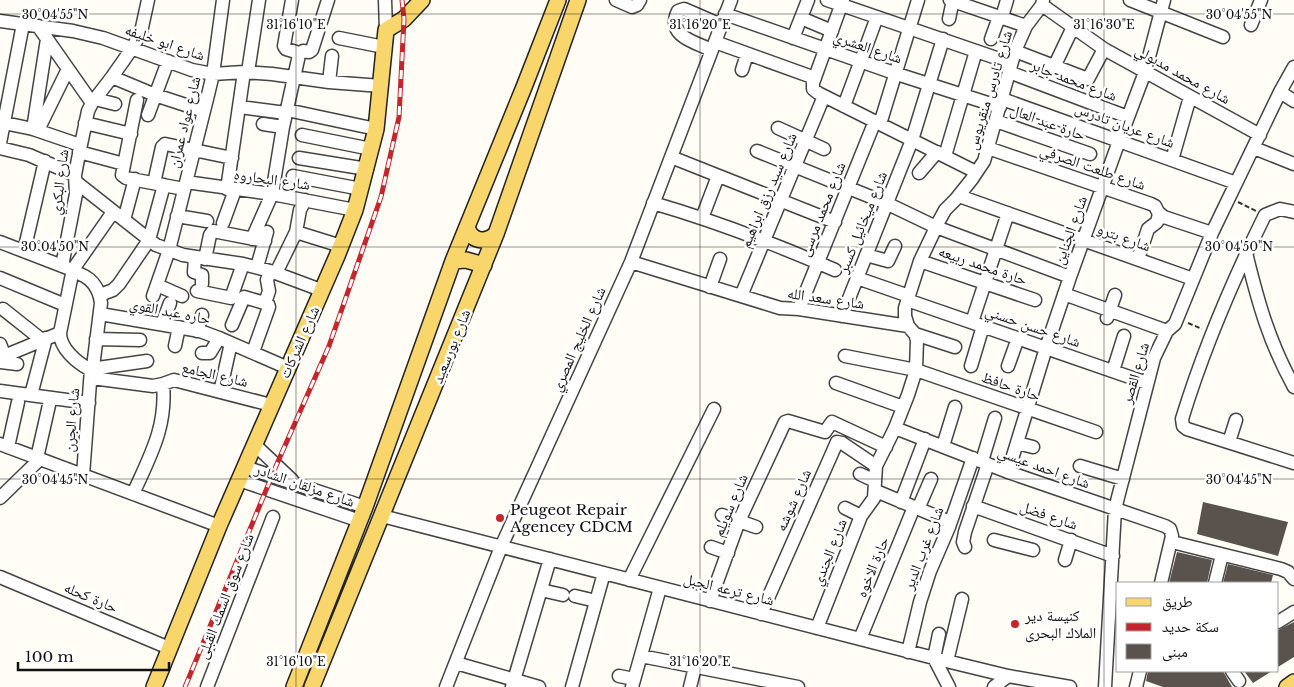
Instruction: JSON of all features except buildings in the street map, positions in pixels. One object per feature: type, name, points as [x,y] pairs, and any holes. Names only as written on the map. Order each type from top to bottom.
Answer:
[{"type":"main road","name":"شارع بورسعيد","points":[[294,687],[363,514],[453,261],[558,0]]},
{"type":"main road","name":"شارع بورسعيد","points":[[312,687],[484,265],[578,0]]},
{"type":"main road","points":[[386,30],[398,23],[416,4]]},
{"type":"main road","name":"شارع الشركات","points":[[154,687],[219,526],[355,210],[376,129],[386,30]]},
{"type":"main road","points":[[524,87],[544,95]]},
{"type":"main road","points":[[467,227],[468,232],[476,239],[487,240],[496,234]]},
{"type":"main road","points":[[453,261],[466,260],[484,265]]},
{"type":"main road","points":[[1287,687],[1294,682]]},
{"type":"street","name":"شارع البكري","points":[[62,266],[76,194],[79,149],[84,122],[93,101],[133,47],[141,32],[148,0]]},
{"type":"street","name":"شارع عواد عمران","points":[[182,296],[155,290],[169,250],[213,74],[223,0]]},
{"type":"street","points":[[223,223],[231,190],[232,158],[259,0]]},
{"type":"street","points":[[292,0],[284,46],[286,49],[299,55]]},
{"type":"street","points":[[257,267],[299,55],[303,51],[312,50],[328,0]]},
{"type":"street","points":[[385,0],[386,30]]},
{"type":"street","points":[[616,0],[632,7],[637,5],[640,0]]},
{"type":"street","name":"شارع الخليج المصري","points":[[446,687],[501,546],[631,262],[731,0]]},
{"type":"street","points":[[793,38],[808,0]]},
{"type":"street","points":[[827,0],[843,3],[877,17],[1012,62],[1054,67],[1088,79],[1104,48]]},
{"type":"street","name":"شارع محمد مرسى","points":[[799,309],[897,74],[918,0]]},
{"type":"street","points":[[949,19],[952,0],[977,4],[1000,17],[1026,26]]},
{"type":"street","points":[[991,39],[1007,0]]},
{"type":"street","points":[[1130,0],[1162,6],[1223,37]]},
{"type":"street","points":[[1250,25],[1261,0]]},
{"type":"street","points":[[843,3],[814,80],[814,91],[976,172]]},
{"type":"street","name":"شارع تادرس منقريوس","points":[[876,486],[876,466],[904,407],[916,370],[917,345],[905,316],[908,298],[920,261],[945,210],[959,196],[984,161],[1012,62],[1026,26],[1043,3]]},
{"type":"street","name":"شارع محمد مدبولي","points":[[1043,3],[1072,27],[1104,48],[1260,135]]},
{"type":"street","name":"شارع الجناين","points":[[1008,472],[1064,294],[1145,72],[1162,6]]},
{"type":"street","name":"شارع العشري","points":[[714,46],[681,36],[674,23],[678,10],[684,9],[793,38],[964,95],[1001,103]]},
{"type":"street","points":[[844,106],[877,17]]},
{"type":"street","points":[[801,18],[832,31]]},
{"type":"street","name":"شارع ابو خليفه","points":[[0,21],[104,38],[192,70],[213,74],[246,72],[380,86]]},
{"type":"street","points":[[0,143],[2,122],[23,24]]},
{"type":"street","points":[[38,26],[93,101],[115,104]]},
{"type":"street","points":[[1054,67],[1072,27]]},
{"type":"street","points":[[339,38],[384,47]]},
{"type":"street","points":[[36,130],[47,39]]},
{"type":"street","name":"شارع ميخائيل كسبر","points":[[842,316],[912,140],[943,39]]},
{"type":"street","points":[[714,46],[747,54],[814,80]]},
{"type":"street","points":[[919,173],[941,154],[964,95],[976,51]]},
{"type":"street","points":[[742,70],[747,54]]},
{"type":"street","points":[[329,82],[332,56]]},
{"type":"street","points":[[148,115],[168,61]]},
{"type":"street","name":"شارع محمد جابر","points":[[1012,62],[1128,117]]},
{"type":"street","name":"شارع القصر","points":[[1105,687],[1115,509],[1154,358],[1167,331],[1172,328],[1177,318],[1212,233],[1294,67]]},
{"type":"street","points":[[36,130],[68,69]]},
{"type":"street","points":[[112,77],[204,111]]},
{"type":"street","points":[[1280,92],[1294,101]]},
{"type":"street","name":"شارع سيد رزق ابراهيم","points":[[741,296],[824,96]]},
{"type":"street","points":[[1172,160],[1190,97]]},
{"type":"street","points":[[123,168],[137,100]]},
{"type":"street","name":"شارع عريان تادرس","points":[[1001,103],[1119,141],[1236,183]]},
{"type":"street","points":[[240,107],[287,112],[376,129]]},
{"type":"street","name":"حارة عبد العال","points":[[996,121],[1090,154]]},
{"type":"street","name":"شارع البحاروه","points":[[2,122],[36,130],[123,168],[124,177],[159,184],[272,194],[355,210]]},
{"type":"street","points":[[84,122],[130,134]]},
{"type":"street","points":[[262,124],[284,127]]},
{"type":"street","points":[[778,128],[824,149]]},
{"type":"street","points":[[302,135],[371,149]]},
{"type":"street","points":[[0,242],[75,272],[93,282],[100,295],[113,290],[119,284],[149,240],[159,184],[162,145],[166,144],[232,158]]},
{"type":"street","points":[[0,148],[22,153],[45,162],[76,178],[113,212],[156,245],[200,258],[257,267],[321,290]]},
{"type":"street","name":"شارع طلعت الصرفي","points":[[988,148],[1151,204],[1164,217],[1212,233]]},
{"type":"street","points":[[1254,148],[1294,164]]},
{"type":"street","points":[[757,151],[886,203],[936,227],[1070,277]]},
{"type":"street","points":[[300,158],[367,169]]},
{"type":"street","points":[[671,158],[835,222]]},
{"type":"street","points":[[24,251],[45,162]]},
{"type":"street","points":[[292,176],[361,189]]},
{"type":"street","points":[[702,218],[718,176]]},
{"type":"street","points":[[124,220],[135,179]]},
{"type":"street","name":"شارع بترو","points":[[959,196],[1193,279]]},
{"type":"street","points":[[265,302],[269,290],[267,280],[296,232],[300,210],[305,200]]},
{"type":"street","points":[[653,204],[702,218],[764,240],[835,270]]},
{"type":"street","points":[[1294,212],[1280,209],[1265,215],[1211,333],[1196,372],[1182,419],[1182,424],[1187,429],[1294,463]]},
{"type":"street","points":[[113,212],[76,265],[60,340],[63,346],[91,373],[147,361]]},
{"type":"street","points":[[970,366],[985,283],[1008,213]]},
{"type":"street","points":[[1138,259],[1148,229],[1157,222],[1159,214]]},
{"type":"street","points":[[177,216],[207,221]]},
{"type":"street","points":[[253,352],[269,306],[265,302],[246,297],[229,299],[199,288],[202,275],[194,272],[213,231],[262,237]]},
{"type":"street","points":[[296,232],[341,246]]},
{"type":"street","points":[[866,255],[888,261],[895,246]]},
{"type":"street","points":[[1246,253],[1265,327],[1294,387]]},
{"type":"street","points":[[710,287],[720,259]]},
{"type":"street","name":"حارة محمد ربيعه","points":[[920,261],[1035,300]]},
{"type":"street","name":"شارع سعد الله","points":[[631,262],[780,308],[842,316],[912,330],[955,347]]},
{"type":"street","points":[[232,325],[243,264]]},
{"type":"street","points":[[0,278],[66,305]]},
{"type":"street","name":"شارع حسن حسني","points":[[857,278],[977,324],[1147,383]]},
{"type":"street","points":[[1064,294],[1109,314],[1167,331]]},
{"type":"street","name":"شارع الجرن","points":[[82,475],[91,373],[100,314],[100,295]]},
{"type":"street","points":[[1109,314],[1115,295]]},
{"type":"street","points":[[162,324],[170,303]]},
{"type":"street","points":[[3,309],[44,339]]},
{"type":"street","name":"حاره عبد القوي","points":[[100,314],[197,331],[225,340],[288,368]]},
{"type":"street","points":[[197,331],[202,315]]},
{"type":"street","points":[[96,339],[141,338],[143,321]]},
{"type":"street","points":[[175,346],[179,327]]},
{"type":"street","points":[[2,360],[60,333]]},
{"type":"street","points":[[1113,371],[1124,336]]},
{"type":"street","points":[[1008,366],[1018,338]]},
{"type":"street","points":[[31,395],[44,339]]},
{"type":"street","points":[[202,353],[210,353],[225,340]]},
{"type":"street","points":[[220,392],[225,340]]},
{"type":"street","points":[[0,344],[2,360]]},
{"type":"street","name":"حارة حافظ","points":[[845,356],[916,370],[1096,432]]},
{"type":"street","points":[[2,360],[17,364]]},
{"type":"street","name":"شارع الجامع","points":[[91,373],[153,386],[174,380],[271,405]]},
{"type":"street","points":[[836,383],[904,407]]},
{"type":"street","points":[[134,494],[160,432],[164,416],[163,384]]},
{"type":"street","points":[[0,391],[89,403]]},
{"type":"street","points":[[18,402],[4,446],[219,526]]},
{"type":"street","points":[[0,498],[39,458],[49,405]]},
{"type":"street","points":[[943,446],[955,407]]},
{"type":"street","points":[[629,580],[714,409]]},
{"type":"street","points":[[965,547],[963,542],[974,506],[981,461],[995,418]]},
{"type":"street","points":[[1229,442],[1236,420]]},
{"type":"street","name":"شارع سويلم","points":[[710,601],[739,521],[783,424],[788,421],[825,432]]},
{"type":"street","points":[[876,466],[842,443],[825,436],[825,432],[832,422],[886,448]]},
{"type":"street","name":"شارع احمد عيسي","points":[[895,428],[1008,472],[1165,526],[1172,532],[1172,542]]},
{"type":"street","points":[[901,502],[925,439]]},
{"type":"street","name":"شارع شوشه","points":[[761,614],[837,442]]},
{"type":"street","points":[[1016,443],[1032,447]]},
{"type":"street","points":[[254,444],[298,484]]},
{"type":"street","name":"شارع غرب الدير","points":[[908,652],[920,602],[930,571],[949,525],[981,461]]},
{"type":"street","points":[[1080,466],[1123,479]]},
{"type":"street","name":"شارع مزلقان الشادر","points":[[242,473],[298,484],[324,493],[363,514]]},
{"type":"street","name":"شارع مزلقان الشادر","points":[[242,473],[319,507],[363,514]]},
{"type":"street","points":[[860,474],[901,502],[965,532]]},
{"type":"street","name":"حارة الاخوه","points":[[860,639],[930,479]]},
{"type":"street","name":"شارع الجندي","points":[[817,628],[860,519],[872,502],[876,486]]},
{"type":"street","points":[[319,507],[324,493]]},
{"type":"street","name":"شارع فضل","points":[[974,506],[1113,556]]},
{"type":"street","points":[[845,508],[872,527]]},
{"type":"street","points":[[722,515],[756,527]]},
{"type":"street","name":"شارع ترعه الجبل","points":[[382,516],[940,660],[1008,676],[1070,687]]},
{"type":"street","name":"شارع سوق السمك القبلى","points":[[207,687],[273,517]]},
{"type":"street","points":[[994,540],[1028,549],[1030,526]]},
{"type":"street","points":[[1065,560],[1071,540]]},
{"type":"street","points":[[1162,582],[1172,542],[1281,569],[1288,572],[1294,579]]},
{"type":"street","points":[[711,547],[728,553]]},
{"type":"street","points":[[1216,582],[1222,555]]},
{"type":"street","points":[[513,683],[550,559]]},
{"type":"street","points":[[572,687],[604,573]]},
{"type":"street","name":"حارة كحله","points":[[0,577],[169,648]]},
{"type":"street","points":[[619,676],[633,683],[660,588]]},
{"type":"street","points":[[541,590],[596,601]]},
{"type":"street","points":[[940,660],[962,599]]},
{"type":"street","points":[[1279,620],[1294,612]]},
{"type":"street","points":[[939,634],[940,660],[949,687]]},
{"type":"street","points":[[641,656],[695,667],[743,682],[798,687]]},
{"type":"street","points":[[456,663],[513,683],[539,687]]},
{"type":"street","points":[[690,687],[695,667]]},
{"type":"street","points":[[1136,687],[1140,672]]},
{"type":"street","points":[[994,687],[1008,676]]},
{"type":"path","points":[[1229,198],[1265,215]]},
{"type":"path","points":[[1177,318],[1211,333]]},
{"type":"railway","points":[[185,687],[276,466],[329,346],[381,197],[399,117],[404,19],[402,0]]},
{"type":"place","name":"Peugeot Repair Agencey CDCM","points":[[500,518]]},
{"type":"place","name":"كنيسة دير الملاك البحرى","points":[[1015,624]]}]
